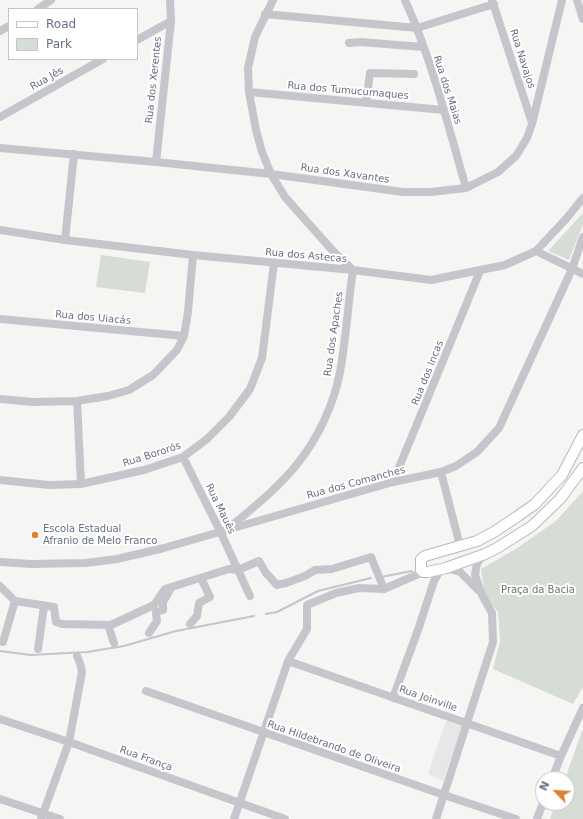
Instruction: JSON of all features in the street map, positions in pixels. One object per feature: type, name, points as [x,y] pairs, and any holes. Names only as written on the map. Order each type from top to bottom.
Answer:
[{"type":"main road","points":[[583,435],[562,475],[535,504],[494,532],[477,541],[425,556],[421,559],[421,570],[426,572],[443,568],[485,554],[532,526],[560,499],[583,468]]},
{"type":"street","points":[[39,8],[51,0]]},
{"type":"street","name":"Rua dos Xerentes","points":[[156,162],[171,21],[170,0]]},
{"type":"street","points":[[273,0],[255,37],[248,68],[249,92],[256,130],[262,152],[271,174],[285,197],[333,251],[353,270]]},
{"type":"street","name":"Rua dos Maias","points":[[405,0],[417,28],[444,110],[466,188]]},
{"type":"street","name":"Rua dos Xavantes","points":[[0,148],[271,174],[403,192],[431,192],[466,188],[498,172],[516,156],[527,138],[532,124],[562,0]]},
{"type":"street","points":[[577,0],[583,19]]},
{"type":"street","points":[[266,14],[417,28],[493,2]]},
{"type":"street","name":"Rua Navajos","points":[[493,2],[532,124]]},
{"type":"street","points":[[138,39],[171,21]]},
{"type":"street","points":[[349,43],[360,42],[423,47]]},
{"type":"street","name":"Rua Jês","points":[[0,117],[101,60]]},
{"type":"street","points":[[366,103],[370,73],[414,74]]},
{"type":"street","name":"Rua dos Tumucumaques","points":[[249,92],[444,110]]},
{"type":"street","points":[[65,240],[74,154]]},
{"type":"street","name":"Rua dos Astecas","points":[[0,230],[65,240],[192,255],[353,270],[432,280],[505,265],[536,251],[566,219],[583,198]]},
{"type":"street","name":"Rua dos Comanches","points":[[0,562],[31,564],[86,563],[117,560],[164,548],[393,482],[441,472],[456,466],[477,452],[499,428],[572,269],[583,237]]},
{"type":"street","points":[[536,251],[583,274]]},
{"type":"street","points":[[0,399],[33,402],[77,401],[108,396],[130,390],[153,375],[177,350],[184,336],[188,312],[192,255]]},
{"type":"street","name":"Rua Bororós","points":[[0,480],[49,485],[80,484],[144,470],[183,457],[208,439],[229,417],[250,389],[262,358],[274,263]]},
{"type":"street","name":"Rua dos Apaches","points":[[224,530],[277,486],[299,462],[318,433],[330,404],[340,373],[353,270]]},
{"type":"street","name":"Rua dos Incas","points":[[393,482],[480,270]]},
{"type":"street","name":"Rua dos Uiacás","points":[[0,319],[184,336]]},
{"type":"street","points":[[77,401],[80,484]]},
{"type":"street","name":"Rua Mauês","points":[[183,457],[224,530],[238,570],[250,596]]},
{"type":"street","points":[[441,472],[460,546]]},
{"type":"street","points":[[436,819],[493,642],[492,613],[482,595],[475,570],[476,563],[485,554]]},
{"type":"street","points":[[0,586],[15,601],[54,607],[56,622],[62,624],[108,625],[154,605],[165,589],[229,569],[238,570],[259,561],[266,573],[277,585],[305,576],[315,570],[332,569],[371,557],[384,590]]},
{"type":"street","points":[[393,698],[418,630],[431,588],[443,568],[460,572],[482,595]]},
{"type":"street","points":[[234,819],[288,661],[307,629],[307,605],[336,593],[359,588],[384,590],[426,572],[431,588]]},
{"type":"street","points":[[190,624],[197,616],[199,603],[210,597],[201,578]]},
{"type":"street","points":[[150,633],[157,621],[156,612],[163,610],[163,602],[172,587]]},
{"type":"street","points":[[3,642],[15,601]]},
{"type":"street","points":[[38,649],[44,606]]},
{"type":"street","points":[[108,625],[114,643]]},
{"type":"street","points":[[42,816],[69,742],[82,672],[77,656]]},
{"type":"street","name":"Rua Joinville","points":[[288,661],[561,756]]},
{"type":"street","name":"Rua Hildebrando de Oliveira","points":[[146,691],[516,819]]},
{"type":"street","points":[[555,771],[583,708]]},
{"type":"street","name":"Rua França","points":[[0,719],[285,819]]},
{"type":"street","points":[[0,799],[42,816],[60,819]]},
{"type":"shaded area","points":[[446,721],[462,726],[443,781],[428,774]]},
{"type":"green space","points":[[583,213],[583,224],[569,260],[548,251]]},
{"type":"green space","points":[[101,255],[150,262],[145,293],[96,287]]},
{"type":"green space","name":"Praça da Bacia","points":[[583,491],[583,687],[573,704],[493,669],[500,641],[498,612],[485,597],[481,569],[517,548],[556,521]]},
{"type":"green space","points":[[583,728],[583,819],[550,819],[553,811],[575,811],[575,771],[568,771]]},
{"type":"waterway","points":[[381,577],[412,571]]},
{"type":"waterway","points":[[266,614],[277,612],[318,591],[371,578]]},
{"type":"waterway","points":[[0,651],[31,655],[87,652],[124,646],[176,631],[254,616]]},
{"type":"place","name":"Escola Estadual Afranio de Melo Franco","points":[[35,535]]}]
